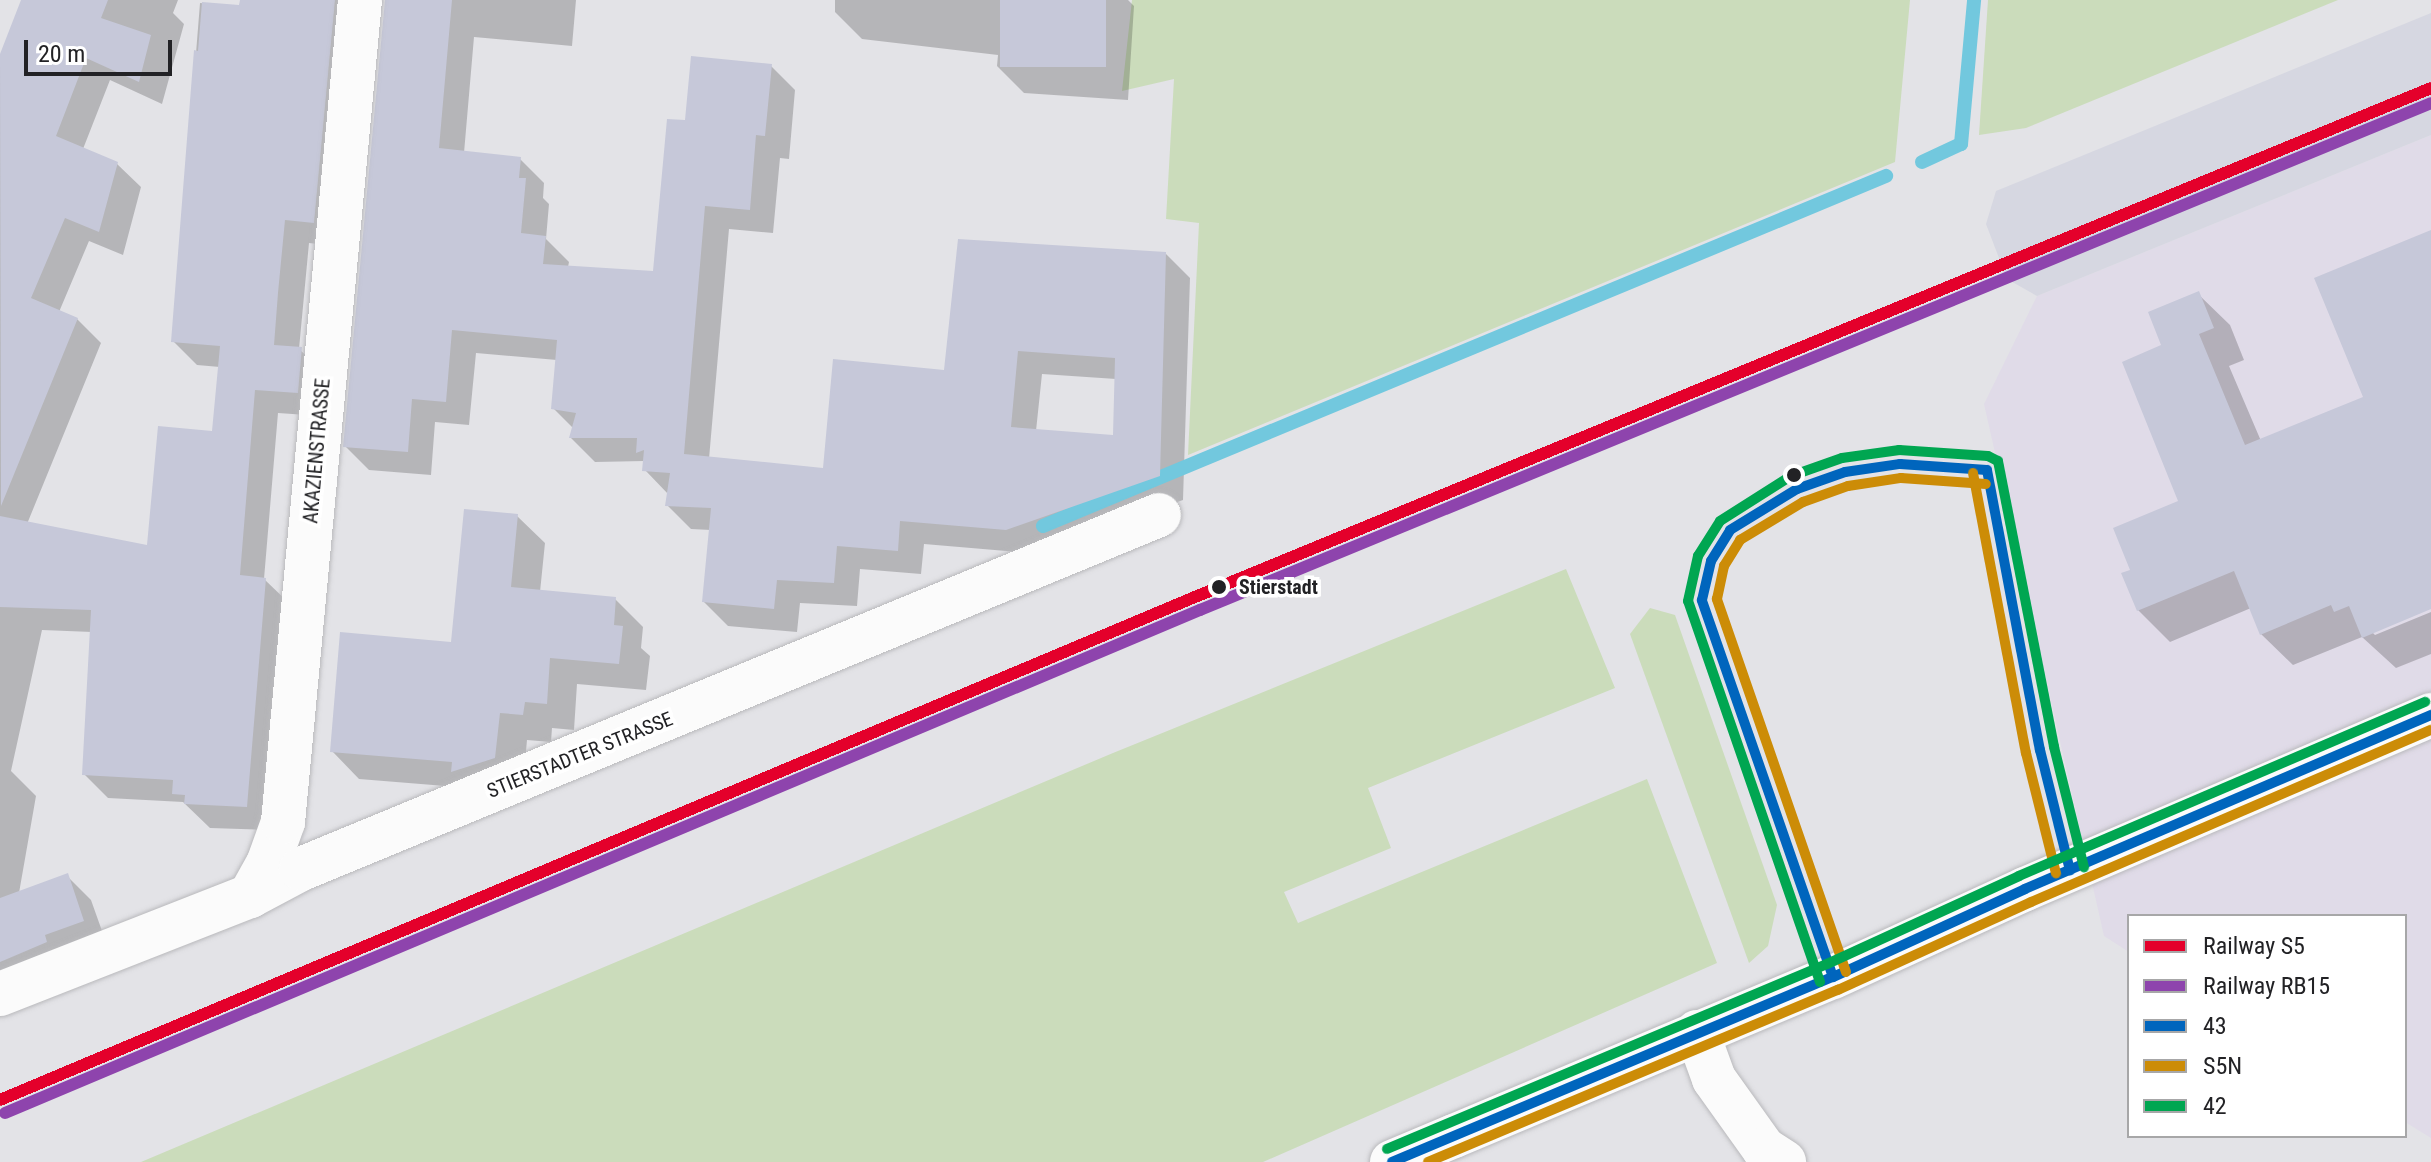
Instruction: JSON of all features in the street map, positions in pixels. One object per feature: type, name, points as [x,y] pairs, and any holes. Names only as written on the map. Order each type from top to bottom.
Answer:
[{"type":"street","name":"AKAZIENSTRASSE","points":[[250,896],[268,864],[283,822],[360,0]]},
{"type":"street","name":"STIERSTADTER STRASSE","points":[[0,994],[250,896],[301,869],[1159,515]]},
{"type":"street","points":[[1392,1162],[1833,977],[2025,889],[2431,715]]},
{"type":"street","points":[[1697,1032],[1714,1079],[1764,1149],[1784,1162]]},
{"type":"shaded area","points":[[2431,13],[2431,135],[2037,296],[2007,279],[1986,224],[1996,191]]},
{"type":"shaded area","points":[[2431,135],[2431,1138],[2407,1123],[2407,914],[2127,914],[2127,951],[2104,936],[1984,404],[2037,296]]},
{"type":"green space","points":[[1132,0],[1910,0],[1895,162],[1188,455],[1199,223],[1166,219],[1174,79],[1122,91]]},
{"type":"green space","points":[[1988,0],[2338,0],[2026,128],[1979,135]]},
{"type":"green space","points":[[1566,569],[1615,688],[1368,788],[1391,848],[1284,892],[1298,923],[1647,779],[1717,963],[1263,1162],[141,1162],[1113,753]]},
{"type":"green space","points":[[1650,608],[1675,615],[1777,905],[1768,946],[1749,963],[1630,634]]},
{"type":"building","points":[[21,0],[108,0],[101,18],[151,35],[139,82],[86,58],[56,136],[118,162],[99,232],[65,218],[31,298],[78,318],[1,506],[0,54]]},
{"type":"building","points":[[240,0],[335,0],[314,223],[285,220],[278,293],[274,345],[302,347],[298,393],[255,390],[240,575],[266,578],[247,807],[184,804],[185,795],[172,794],[173,780],[82,775],[91,610],[0,607],[0,516],[147,545],[158,426],[212,431],[220,346],[171,342],[194,50],[198,51],[202,2],[239,5]]},
{"type":"building","points":[[385,0],[452,0],[439,148],[521,157],[519,178],[526,178],[521,233],[546,236],[543,264],[653,271],[667,119],[685,120],[691,56],[772,64],[765,136],[756,135],[750,210],[705,206],[684,454],[823,468],[833,359],[944,370],[958,239],[1166,252],[1160,476],[1006,530],[900,521],[898,551],[837,546],[834,583],[777,580],[774,609],[702,602],[711,508],[665,506],[670,473],[642,471],[644,450],[636,453],[637,438],[569,438],[576,413],[551,409],[557,340],[452,330],[446,402],[412,399],[408,452],[343,447]],"holes":[[[1018,351],[1115,358],[1113,435],[1011,427]]]},
{"type":"building","points":[[1000,0],[1106,0],[1106,67],[1000,67]]},
{"type":"building","points":[[2431,230],[2431,609],[2362,638],[2349,606],[2334,612],[2331,605],[2260,635],[2234,571],[2137,611],[2121,573],[2130,570],[2113,528],[2178,501],[2122,362],[2161,345],[2148,312],[2199,291],[2214,328],[2199,334],[2245,445],[2363,397],[2314,278]]},
{"type":"building","points":[[464,509],[518,514],[511,587],[616,597],[614,625],[623,626],[619,664],[550,658],[547,704],[525,702],[523,715],[500,713],[495,758],[451,772],[452,762],[330,752],[340,632],[451,642]]},
{"type":"building","points":[[68,873],[84,921],[45,935],[47,942],[0,962],[0,898]]},
{"type":"waterway","points":[[1922,162],[1961,144],[1974,0]]},
{"type":"waterway","points":[[1043,526],[1886,176]]},
{"type":"rail line","name":"S5","points":[[0,1100],[1195,597],[2431,88]]},
{"type":"rail line","name":"RB15","points":[[5,1113],[1200,610],[2431,103]]},
{"type":"transit line","name":"42","points":[[1820,982],[1688,601],[1698,556],[1720,521],[1791,476],[1842,458],[1899,450],[1988,456],[1998,461],[2054,747],[2084,867]]},
{"type":"transit line","name":"43","points":[[1833,977],[1702,600],[1711,561],[1730,530],[1797,489],[1845,472],[1900,464],[1987,470]]},
{"type":"transit line","name":"43","points":[[1987,470],[2040,750],[2070,870]]},
{"type":"transit line","name":"S5N","points":[[1973,473],[2026,753],[2056,873]]},
{"type":"transit line","name":"S5N","points":[[1846,972],[1717,599],[1724,566],[1740,540],[1803,502],[1848,486],[1901,478],[1986,484]]},
{"type":"transit line","name":"42","points":[[1387,1149],[1827,964],[2019,876],[2425,702]]},
{"type":"transit line","name":"43","points":[[1392,1162],[1833,977],[2025,889],[2431,715]]},
{"type":"transit line","name":"S5N","points":[[1428,1162],[1838,990],[2031,902],[2431,730]]},
{"type":"place","name":"Stierstadt","points":[[1219,587]]}]
